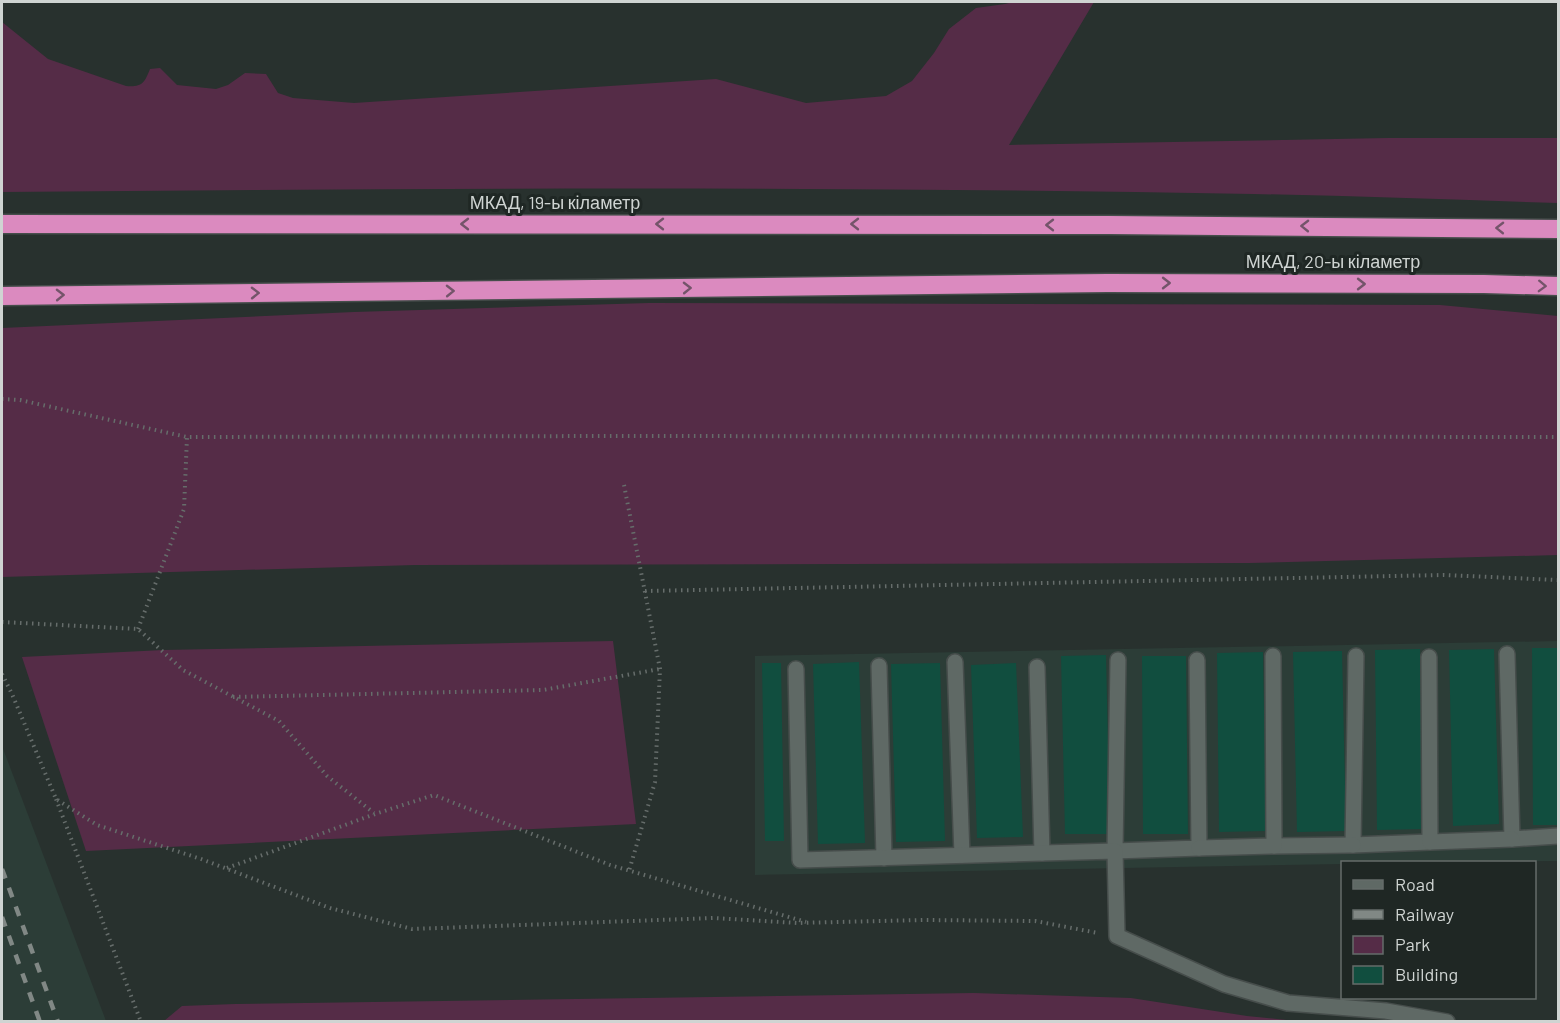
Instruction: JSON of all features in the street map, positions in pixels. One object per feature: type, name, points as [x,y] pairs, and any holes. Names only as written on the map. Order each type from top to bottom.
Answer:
[{"type":"highway","name":"МКАД, 19-ы кіламетр","points":[[2,224],[1109,225]]},
{"type":"highway","name":"МКАД, 20-ы кіламетр","points":[[1109,225],[1558,230]]},
{"type":"highway","name":"МКАД, 20-ы кіламетр","points":[[2,296],[1107,283],[1558,286]]},
{"type":"lane","points":[[1507,654],[1512,839]]},
{"type":"lane","points":[[1273,656],[1274,846]]},
{"type":"lane","points":[[1353,845],[1356,656]]},
{"type":"lane","points":[[1428,657],[1430,842]]},
{"type":"lane","points":[[1118,660],[1115,851],[1117,936],[1224,984],[1288,1003],[1386,1011],[1447,1022]]},
{"type":"lane","points":[[1197,660],[1199,848]]},
{"type":"lane","points":[[955,662],[962,855]]},
{"type":"lane","points":[[879,666],[884,858]]},
{"type":"lane","points":[[1037,667],[1042,853]]},
{"type":"lane","points":[[796,669],[800,860],[1353,845],[1558,836]]},
{"type":"path","points":[[2,399],[20,400],[187,437],[1558,437]]},
{"type":"path","points":[[138,629],[184,509],[187,437]]},
{"type":"path","points":[[624,485],[660,669],[655,782],[630,871]]},
{"type":"path","points":[[645,591],[1444,575],[1558,580]]},
{"type":"path","points":[[2,622],[138,629],[183,670],[279,721],[327,776],[375,814]]},
{"type":"path","points":[[233,697],[543,690],[660,669]]},
{"type":"path","points":[[2,674],[56,799],[141,1022]]},
{"type":"path","points":[[226,869],[375,814],[434,795],[610,865],[810,923]]},
{"type":"path","points":[[56,799],[97,825],[201,859],[330,908],[412,929],[714,918],[797,923],[923,920],[1035,921],[1117,936]]},
{"type":"shaded area","points":[[1558,641],[1558,861],[1341,861],[1341,864],[755,875],[755,656]]},
{"type":"shaded area","points":[[2,746],[106,1021],[2,1021]]},
{"type":"green space","points":[[1013,2],[1094,2],[1009,145],[1388,138],[1558,138],[1558,203],[1253,194],[940,190],[471,189],[2,192],[2,22],[48,59],[126,86],[139,85],[144,81],[150,69],[160,68],[177,85],[216,89],[228,85],[245,73],[266,74],[278,93],[293,98],[354,103],[716,79],[806,103],[886,96],[912,81],[949,29],[976,8]]},
{"type":"green space","points":[[649,303],[1440,305],[1558,316],[1558,555],[1248,563],[415,565],[2,577],[2,328],[354,312]]},
{"type":"green space","points":[[613,641],[636,824],[86,851],[22,657],[163,650]]},
{"type":"green space","points":[[974,993],[1131,998],[1247,1016],[1296,1021],[164,1021],[182,1006],[235,1004]]},
{"type":"building","points":[[1532,648],[1558,648],[1558,825],[1533,825]]},
{"type":"building","points":[[1420,649],[1423,829],[1377,830],[1375,650]]},
{"type":"building","points":[[1494,649],[1499,824],[1453,826],[1449,650]]},
{"type":"building","points":[[1342,651],[1346,831],[1297,832],[1293,652]]},
{"type":"building","points":[[1263,652],[1266,831],[1219,832],[1217,653]]},
{"type":"building","points":[[1106,655],[1110,834],[1065,834],[1061,656]]},
{"type":"building","points":[[1142,656],[1186,656],[1188,834],[1143,834]]},
{"type":"building","points":[[859,662],[865,843],[818,844],[813,664]]},
{"type":"building","points":[[762,663],[781,663],[784,841],[765,841]]},
{"type":"building","points":[[940,663],[945,841],[896,842],[891,664]]},
{"type":"building","points":[[1016,663],[1023,837],[977,838],[971,665]]},
{"type":"railway","points":[[2,869],[58,1022]]},
{"type":"railway","points":[[2,917],[40,1022]]}]
